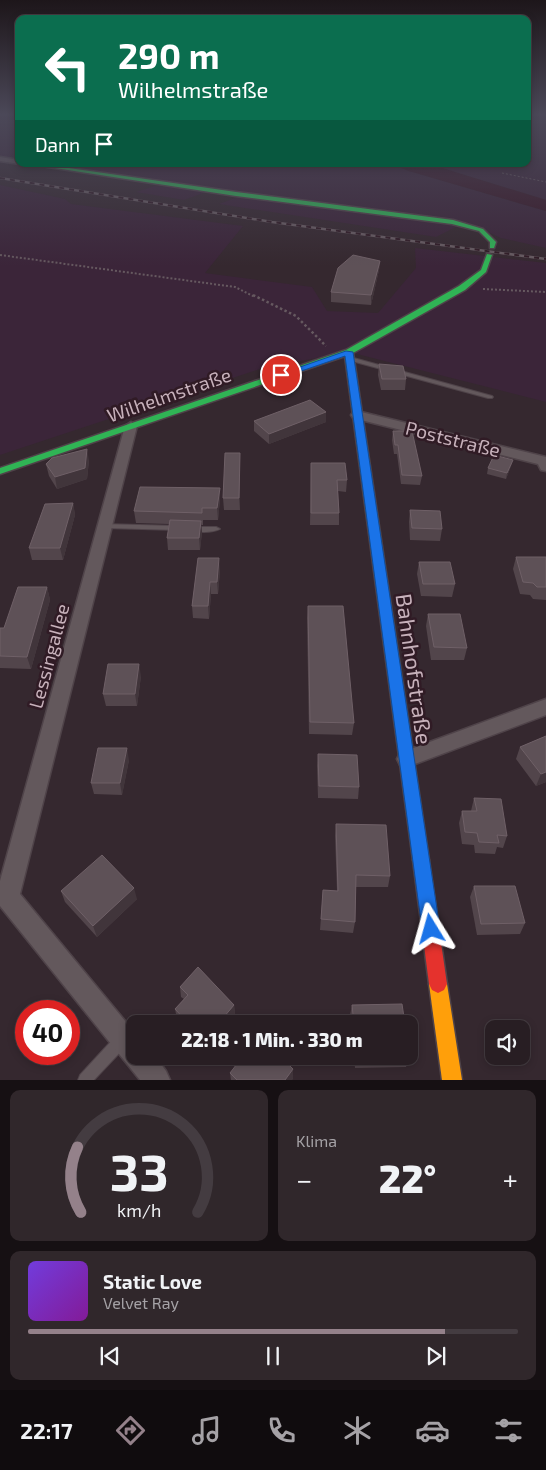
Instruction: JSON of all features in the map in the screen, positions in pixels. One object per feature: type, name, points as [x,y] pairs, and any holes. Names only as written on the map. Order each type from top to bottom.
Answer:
[{"type":"street","name":"Wilhelmstraße","points":[[0,470],[337,356],[349,356],[462,288],[484,271],[493,242],[481,230],[454,222],[194,188],[52,167]]},
{"type":"street","name":"Bahnhofstraße","points":[[349,356],[452,1080]]},
{"type":"street","name":"Poststraße","points":[[357,415],[544,461],[546,467]]},
{"type":"street","name":"Lessingallee","points":[[4,893],[131,426]]},
{"type":"street","points":[[407,759],[546,707]]},
{"type":"street","points":[[4,893],[126,1042]]},
{"type":"street","points":[[145,1065],[157,1080]]},
{"type":"lane","points":[[349,356],[490,397]]},
{"type":"lane","points":[[105,526],[216,529]]},
{"type":"lane","points":[[85,1080],[126,1053]]},
{"type":"path","points":[[502,173],[546,182]]},
{"type":"path","points":[[0,255],[235,287],[296,316],[337,356]]},
{"type":"path","points":[[462,288],[546,292]]},
{"type":"shaded area","points":[[531,164],[546,164],[546,200],[439,167],[531,167]]},
{"type":"shaded area","points":[[71,167],[399,167],[546,211],[546,248],[501,238],[466,222],[436,237],[219,204],[241,196],[240,190],[209,191],[184,200],[136,192],[155,186],[202,188]]},
{"type":"shaded area","points":[[399,167],[439,167],[546,200],[546,211]]},
{"type":"shaded area","points":[[0,185],[65,199],[71,204],[243,226],[205,273],[312,287],[327,311],[378,313],[416,268],[415,248],[546,263],[546,402],[349,352],[263,368],[0,455]]},
{"type":"building","points":[[353,255],[380,261],[371,295],[331,292],[338,268]]},
{"type":"building","points":[[379,364],[403,366],[406,379],[382,379]]},
{"type":"building","points":[[310,400],[326,412],[269,434],[254,421]]},
{"type":"building","points":[[393,431],[412,431],[422,476],[402,475],[398,445],[395,445]]},
{"type":"building","points":[[87,449],[85,468],[55,477],[46,464],[52,458]]},
{"type":"building","points":[[225,453],[240,453],[239,498],[223,498]]},
{"type":"building","points":[[494,455],[513,460],[507,473],[488,468]]},
{"type":"building","points":[[311,463],[345,463],[347,480],[337,480],[339,513],[311,513]]},
{"type":"building","points":[[140,487],[220,488],[217,508],[202,508],[202,513],[134,511]]},
{"type":"building","points":[[73,503],[60,548],[29,548],[45,504]]},
{"type":"building","points":[[410,510],[440,511],[442,529],[412,528]]},
{"type":"building","points":[[170,520],[201,521],[199,538],[167,538]]},
{"type":"building","points":[[516,557],[546,557],[546,587],[537,587],[533,583],[523,582]]},
{"type":"building","points":[[198,558],[219,558],[217,582],[210,582],[208,606],[192,606]]},
{"type":"building","points":[[419,562],[450,562],[455,584],[423,584]]},
{"type":"building","points":[[18,587],[47,587],[27,657],[0,656],[0,628],[4,628]]},
{"type":"building","points":[[308,606],[343,606],[354,723],[310,722]]},
{"type":"building","points":[[428,614],[460,614],[467,648],[434,647]]},
{"type":"building","points":[[108,664],[139,664],[135,694],[103,694]]},
{"type":"building","points":[[546,736],[546,772],[541,774],[520,747]]},
{"type":"building","points":[[98,748],[127,748],[120,783],[91,783]]},
{"type":"building","points":[[318,754],[357,755],[359,787],[319,786]]},
{"type":"building","points":[[474,798],[501,799],[507,836],[497,835],[499,843],[479,842],[477,833],[465,832],[462,811],[477,811]]},
{"type":"building","points":[[336,824],[386,825],[390,876],[356,875],[355,922],[321,919],[323,890],[338,891]]},
{"type":"building","points":[[102,855],[134,888],[93,926],[61,891]]},
{"type":"building","points":[[474,886],[515,886],[525,923],[481,924]]},
{"type":"building","points":[[198,967],[234,1005],[226,1015],[181,1015],[175,1009],[188,995],[180,987]]},
{"type":"building","points":[[402,1004],[404,1015],[353,1015],[352,1005]]},
{"type":"building","points":[[236,1065],[289,1065],[293,1069],[285,1080],[237,1080],[230,1073]]},
{"type":"railway","points":[[0,178],[272,222],[546,259]]},
{"type":"traffic: fast","points":[[52,167],[236,194],[453,222],[481,230],[493,242],[492,247]]},
{"type":"traffic: fast","points":[[0,471],[349,352],[462,288],[484,271],[489,255]]},
{"type":"traffic: fast","points":[[349,352],[421,860]]},
{"type":"traffic: slow","points":[[438,984],[452,1080]]},
{"type":"traffic: jam","points":[[421,860],[438,984]]},
{"type":"route","points":[[281,375],[349,352],[431,929]]}]
